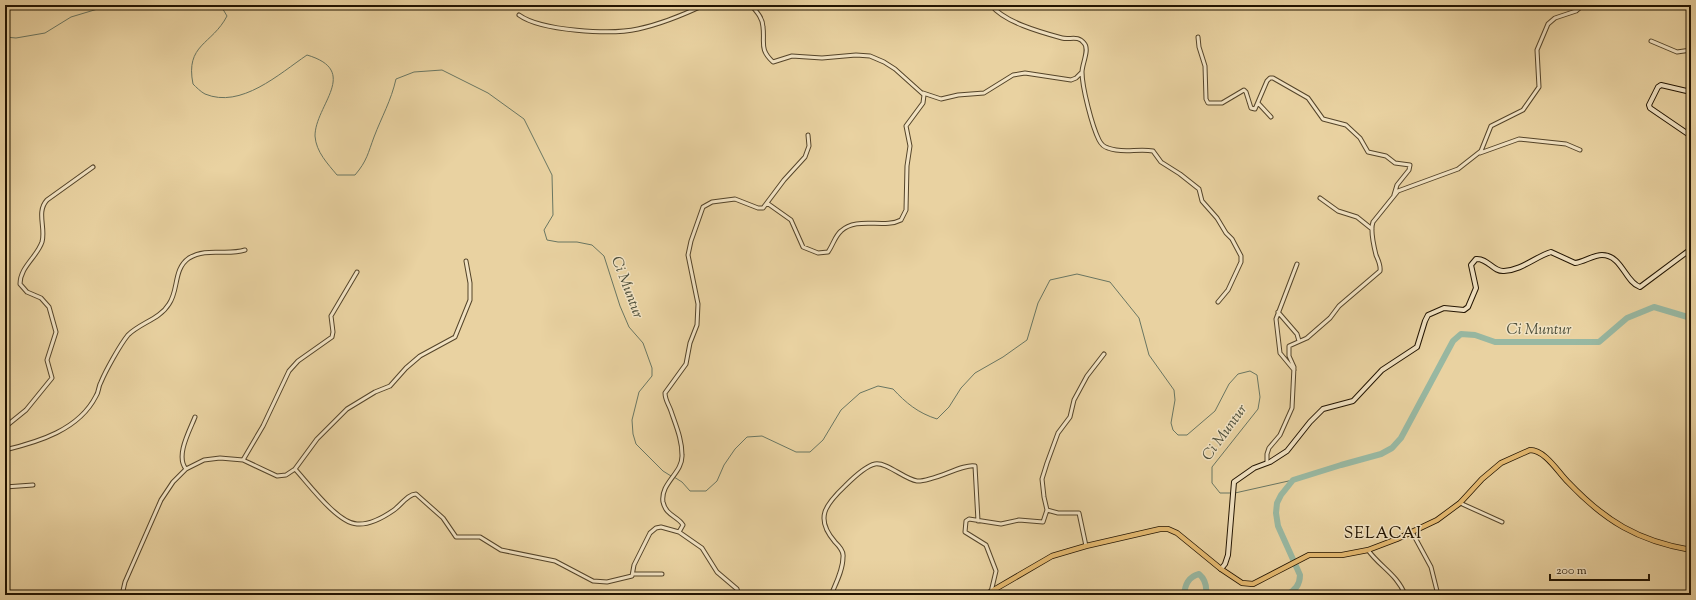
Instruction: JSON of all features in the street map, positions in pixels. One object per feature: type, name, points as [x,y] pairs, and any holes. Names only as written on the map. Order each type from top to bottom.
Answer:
[{"type":"highway","points":[[985,595],[1052,556],[1156,529],[1168,529],[1184,538],[1221,569],[1242,583],[1250,584],[1266,578],[1285,565],[1300,558],[1314,554],[1342,555],[1368,550],[1412,532],[1437,520],[1460,503],[1482,479],[1501,463],[1524,451],[1533,450],[1541,453],[1569,483],[1604,516],[1647,540],[1691,550]]},
{"type":"main road","points":[[1691,92],[1661,85],[1658,87],[1649,105],[1650,108],[1691,136]]},
{"type":"main road","points":[[1221,569],[1228,556],[1234,482],[1287,451],[1310,422],[1323,409],[1353,401],[1382,370],[1417,347],[1424,321],[1428,315],[1444,308],[1461,310],[1468,308],[1476,288],[1470,265],[1476,260],[1484,259],[1498,270],[1504,271],[1523,266],[1551,252],[1575,263],[1598,256],[1605,256],[1619,264],[1636,285],[1640,287],[1691,249]]},
{"type":"street","points":[[518,14],[527,19],[550,27],[628,31],[662,22],[704,5]]},
{"type":"street","points":[[751,5],[762,24],[762,46],[772,62],[792,56],[822,58],[856,55],[870,56],[895,69],[923,92],[941,99],[955,95],[986,92],[1016,75],[1027,73],[1071,80],[1076,78],[1082,72]]},
{"type":"street","points":[[991,5],[999,14],[1033,29],[1064,38],[1080,39],[1086,46],[1082,72],[1091,116],[1099,141],[1102,144],[1122,151],[1151,150],[1155,152],[1161,162],[1180,174],[1199,189],[1202,201],[1217,218],[1226,234],[1232,239],[1241,260],[1228,290],[1218,302]]},
{"type":"street","points":[[1267,463],[1269,448],[1280,435],[1292,408],[1294,370],[1289,348],[1290,344],[1307,338],[1330,318],[1339,306],[1380,271],[1372,229],[1373,222],[1394,196],[1403,189],[1456,170],[1482,149],[1491,126],[1521,112],[1538,90],[1540,85],[1537,65],[1537,50],[1548,24],[1555,18],[1576,11],[1583,5]]},
{"type":"street","points":[[1198,37],[1199,47],[1205,66],[1207,102],[1210,104],[1222,103],[1244,90],[1252,109],[1256,108],[1267,81],[1270,78],[1273,78],[1306,97],[1323,119],[1347,125],[1360,138],[1368,152],[1386,156],[1395,163],[1410,165],[1409,170],[1397,185],[1394,196]]},
{"type":"street","points":[[1651,41],[1675,51],[1691,50]]},
{"type":"street","points":[[767,203],[791,220],[803,248],[821,254],[828,252],[839,233],[846,227],[859,224],[893,222],[901,220],[906,210],[907,166],[910,146],[906,126],[923,103],[925,98],[923,92]]},
{"type":"street","points":[[1258,103],[1271,117]]},
{"type":"street","points":[[679,532],[683,525],[668,513],[664,505],[664,490],[680,466],[682,455],[680,436],[673,420],[665,393],[686,364],[690,343],[698,321],[698,304],[688,255],[690,241],[703,207],[708,203],[736,199],[760,209],[767,203],[784,180],[805,157],[809,146],[808,135]]},
{"type":"street","points":[[1478,153],[1519,139],[1566,144],[1580,150]]},
{"type":"street","points":[[5,427],[26,410],[52,378],[47,360],[56,332],[49,306],[41,298],[27,292],[20,284],[23,272],[42,242],[42,207],[47,200],[93,167]]},
{"type":"street","points":[[1320,198],[1338,211],[1357,217],[1372,229]]},
{"type":"street","points":[[5,450],[36,442],[55,434],[89,407],[97,395],[100,383],[126,338],[133,331],[162,312],[170,304],[180,269],[187,260],[210,251],[234,252],[245,250]]},
{"type":"street","points":[[122,595],[125,582],[158,505],[173,482],[186,469],[209,459],[220,458],[243,460],[280,477],[286,475],[295,469],[317,439],[347,409],[375,392],[390,386],[406,368],[420,356],[450,341],[457,335],[470,300],[470,283],[466,261]]},
{"type":"street","points":[[1294,370],[1280,353],[1276,319],[1297,264]]},
{"type":"street","points":[[243,460],[263,426],[289,371],[298,361],[332,337],[333,332],[331,316],[357,272]]},
{"type":"street","points":[[1278,312],[1297,334],[1299,341]]},
{"type":"street","points":[[991,592],[996,571],[986,545],[964,531],[966,520],[1001,524],[1020,520],[1042,522],[1047,510],[1042,480],[1047,463],[1058,434],[1070,417],[1074,400],[1086,376],[1104,354]]},
{"type":"street","points":[[186,469],[182,461],[183,451],[195,416]]},
{"type":"street","points":[[831,595],[844,557],[840,548],[826,527],[823,516],[825,509],[835,495],[853,478],[871,466],[882,466],[918,481],[947,474],[970,466],[975,466],[978,521]]},
{"type":"street","points":[[295,469],[332,509],[351,523],[361,524],[382,517],[414,494],[443,518],[456,538],[480,537],[501,550],[554,561],[594,581],[607,582],[621,580],[633,574],[662,574]]},
{"type":"street","points":[[5,487],[33,485]]},
{"type":"street","points":[[1460,503],[1502,522]]},
{"type":"street","points":[[1047,510],[1058,513],[1079,513],[1086,546]]},
{"type":"street","points":[[633,574],[634,565],[654,529],[659,527],[679,532],[702,548],[717,572],[737,590],[739,595]]},
{"type":"street","points":[[1412,532],[1431,567],[1438,595]]},
{"type":"street","points":[[1368,550],[1375,560],[1397,579],[1405,595]]},
{"type":"waterway","name":"Ci Muntur","points":[[5,37],[16,38],[45,33],[71,17],[111,5]]},
{"type":"waterway","name":"Ci Muntur","points":[[212,5],[221,6],[227,16],[221,26],[196,53],[192,71],[193,84],[205,94],[219,97],[232,97],[246,93],[272,80],[307,55],[323,62],[331,70],[333,79],[331,90],[317,124],[315,136],[320,152],[337,175],[355,175],[359,170],[367,157],[396,79],[414,72],[442,70],[488,93],[524,119],[552,175],[553,215],[544,230],[547,240],[558,242],[577,242],[592,245],[604,256],[620,306],[629,327],[643,343],[652,368],[652,376],[639,392],[632,420],[633,434],[636,444],[663,471],[671,476]]},
{"type":"waterway","name":"Ci Muntur","points":[[674,477],[682,482],[690,491],[706,491],[717,481],[724,465],[735,449],[747,437],[762,436],[796,452],[810,452],[823,440],[841,410],[860,393],[878,386],[893,389],[913,407],[924,414],[937,419],[949,407],[961,388],[975,373],[1003,357],[1027,340],[1038,303],[1050,280],[1077,274],[1110,282],[1139,318],[1149,355],[1174,390],[1175,400],[1171,423],[1173,430],[1178,435],[1187,435],[1215,411],[1229,384],[1238,374],[1250,371],[1257,375],[1260,397],[1258,409],[1212,467],[1212,483],[1220,493],[1232,493]]},
{"type":"waterway","name":"Ci Muntur","points":[[1286,595],[1296,587],[1300,575],[1278,526],[1276,513],[1277,503],[1281,495],[1293,480],[1381,454],[1392,448],[1401,438],[1453,341],[1461,334],[1475,335],[1495,342],[1599,342],[1627,318],[1654,307],[1691,318]]},
{"type":"waterway","name":"Ci Muntur","points":[[1235,493],[1293,480]]},
{"type":"waterway","points":[[1184,595],[1185,588],[1190,579],[1199,574],[1205,583],[1206,595]]},
{"type":"district","name":"SELACAI","points":[[1383,532]]}]
